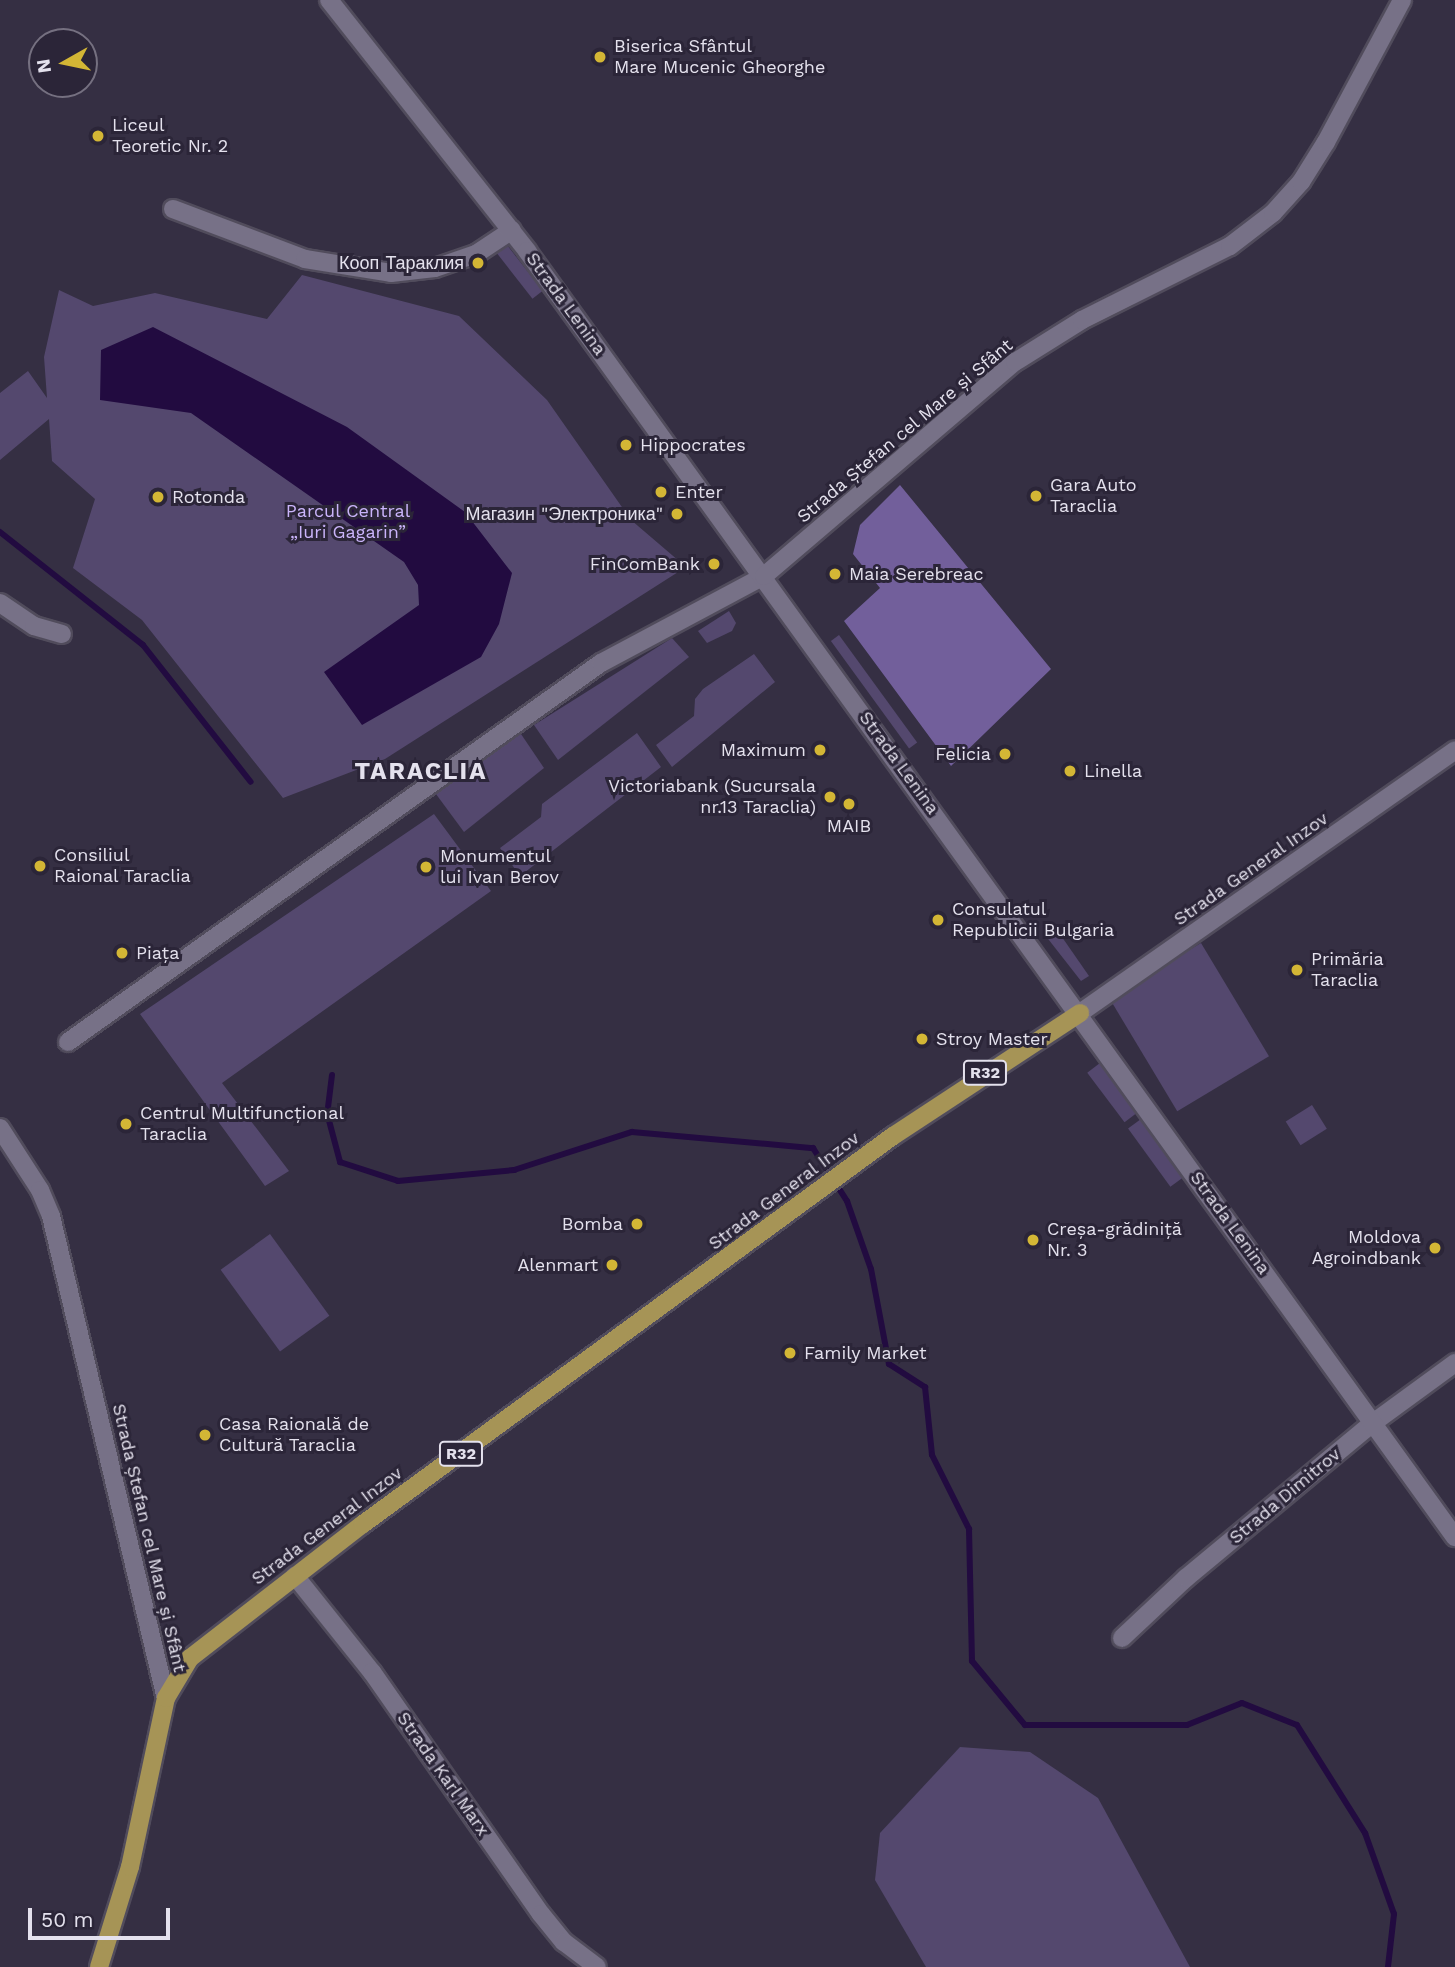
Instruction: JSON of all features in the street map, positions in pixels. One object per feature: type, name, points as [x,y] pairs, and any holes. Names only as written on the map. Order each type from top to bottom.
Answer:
[{"type":"main road","name":"Strada General Inzov","points":[[166,1698],[190,1658],[295,1576],[893,1136],[1080,1013]]},
{"type":"main road","name":"Strada Ștefan cel Mare și Sfânt","points":[[99,1967],[130,1867],[166,1698]]},
{"type":"street","name":"Strada Lenina","points":[[329,0],[512,230],[1080,1013],[1455,1537]]},
{"type":"street","name":"Strada Ștefan cel Mare și Sfânt","points":[[68,1042],[601,663],[764,576],[1015,362],[1082,320],[1230,246],[1273,213],[1301,182],[1326,142],[1402,0]]},
{"type":"street","points":[[173,209],[305,259],[391,273],[435,268],[476,254],[512,230]]},
{"type":"street","points":[[0,603],[34,626],[62,634]]},
{"type":"street","name":"Strada General Inzov","points":[[1080,1013],[1455,750]]},
{"type":"street","name":"Strada Ștefan cel Mare și Sfânt","points":[[0,1128],[40,1190],[51,1216],[166,1698]]},
{"type":"street","name":"Strada Dimitrov","points":[[1122,1638],[1186,1578],[1373,1423],[1455,1363]]},
{"type":"street","name":"Strada Karl Marx","points":[[295,1576],[372,1672],[541,1914],[564,1941],[597,1967]]},
{"type":"green space","points":[[507,245],[543,291],[532,299],[497,253]]},
{"type":"green space","name":"Parcul Central „Iuri Gagarin”","points":[[302,275],[459,316],[547,400],[631,520],[686,567],[385,759],[283,798],[142,620],[73,568],[95,499],[52,461],[49,419],[0,460],[0,393],[28,371],[47,398],[44,357],[59,290],[93,306],[155,293],[267,319]]},
{"type":"green space","points":[[729,611],[736,623],[732,631],[707,643],[698,631]]},
{"type":"green space","points":[[839,635],[917,743],[909,748],[831,641]]},
{"type":"green space","points":[[672,638],[689,657],[558,760],[534,725]]},
{"type":"green space","points":[[754,654],[775,682],[672,767],[656,745],[694,716],[695,699],[703,689]]},
{"type":"green space","points":[[637,733],[661,767],[520,876],[500,848],[541,817],[542,804]]},
{"type":"green space","points":[[521,734],[544,768],[464,832],[433,790]]},
{"type":"green space","points":[[434,814],[491,891],[222,1083],[289,1171],[265,1186],[140,1014]]},
{"type":"green space","points":[[1055,927],[1089,976],[1081,981],[1045,935]]},
{"type":"green space","points":[[1201,943],[1269,1056],[1177,1111],[1109,998]]},
{"type":"green space","points":[[1100,1063],[1137,1113],[1125,1122],[1087,1073]]},
{"type":"green space","points":[[1312,1105],[1327,1129],[1301,1145],[1286,1121]]},
{"type":"green space","points":[[1141,1119],[1183,1177],[1170,1187],[1128,1128]]},
{"type":"green space","points":[[270,1234],[329,1316],[280,1352],[221,1270]]},
{"type":"green space","points":[[960,1747],[1030,1752],[1098,1798],[1190,1967],[926,1967],[875,1880],[880,1833]]},
{"type":"shaded area","points":[[153,327],[347,427],[465,512],[512,573],[499,624],[481,657],[362,725],[324,672],[419,605],[418,585],[404,562],[191,413],[100,400],[101,350]]},
{"type":"shaded area","points":[[900,485],[1051,669],[951,766],[844,621],[880,588],[853,554],[860,525]]},
{"type":"waterway","points":[[0,532],[143,645],[251,782]]},
{"type":"waterway","points":[[332,1075],[327,1113],[340,1162],[398,1181],[514,1170],[632,1132],[813,1148],[847,1201],[871,1269],[889,1364],[925,1387],[932,1455],[969,1529],[972,1661],[1025,1725],[1187,1725],[1242,1703],[1297,1725],[1365,1833],[1394,1914],[1388,1967]]},
{"type":"place","name":"Biserica Sfântul Mare Mucenic Gheorghe","points":[[600,57]]},
{"type":"place","name":"Liceul Teoretic Nr. 2","points":[[98,136]]},
{"type":"place","name":"Кооп Тараклия","points":[[478,263]]},
{"type":"place","name":"Hippocrates","points":[[626,445]]},
{"type":"place","name":"Enter","points":[[661,492]]},
{"type":"place","name":"Gara Auto Taraclia","points":[[1036,496]]},
{"type":"place","name":"Rotonda","points":[[158,497]]},
{"type":"place","name":"Магазин \"Электроника\"","points":[[677,514]]},
{"type":"place","name":"FinComBank","points":[[714,564]]},
{"type":"place","name":"Maia Serebreac","points":[[835,574]]},
{"type":"place","name":"Maximum","points":[[820,750]]},
{"type":"place","name":"Felicia","points":[[1005,754]]},
{"type":"place","name":"Linella","points":[[1070,771]]},
{"type":"place","name":"Victoriabank (Sucursala nr.13 Taraclia)","points":[[830,797]]},
{"type":"place","name":"MAIB","points":[[849,804]]},
{"type":"place","name":"Consiliul Raional Taraclia","points":[[40,866]]},
{"type":"place","name":"Monumentul lui Ivan Berov","points":[[426,867]]},
{"type":"place","name":"Consulatul Republicii Bulgaria","points":[[938,920]]},
{"type":"place","name":"Piața","points":[[122,953]]},
{"type":"place","name":"Primăria Taraclia","points":[[1297,970]]},
{"type":"place","name":"Stroy Master","points":[[922,1039]]},
{"type":"place","name":"Centrul Multifuncțional Taraclia","points":[[126,1124]]},
{"type":"place","name":"Bomba","points":[[637,1224]]},
{"type":"place","name":"Creșa-grădiniță Nr. 3","points":[[1033,1240]]},
{"type":"place","name":"Moldova Agroindbank","points":[[1435,1248]]},
{"type":"place","name":"Alenmart","points":[[612,1265]]},
{"type":"place","name":"Family Market","points":[[790,1353]]},
{"type":"place","name":"Casa Raională de Cultură Taraclia","points":[[205,1435]]},
{"type":"district","name":"TARACLIA","points":[[421,772]]}]
